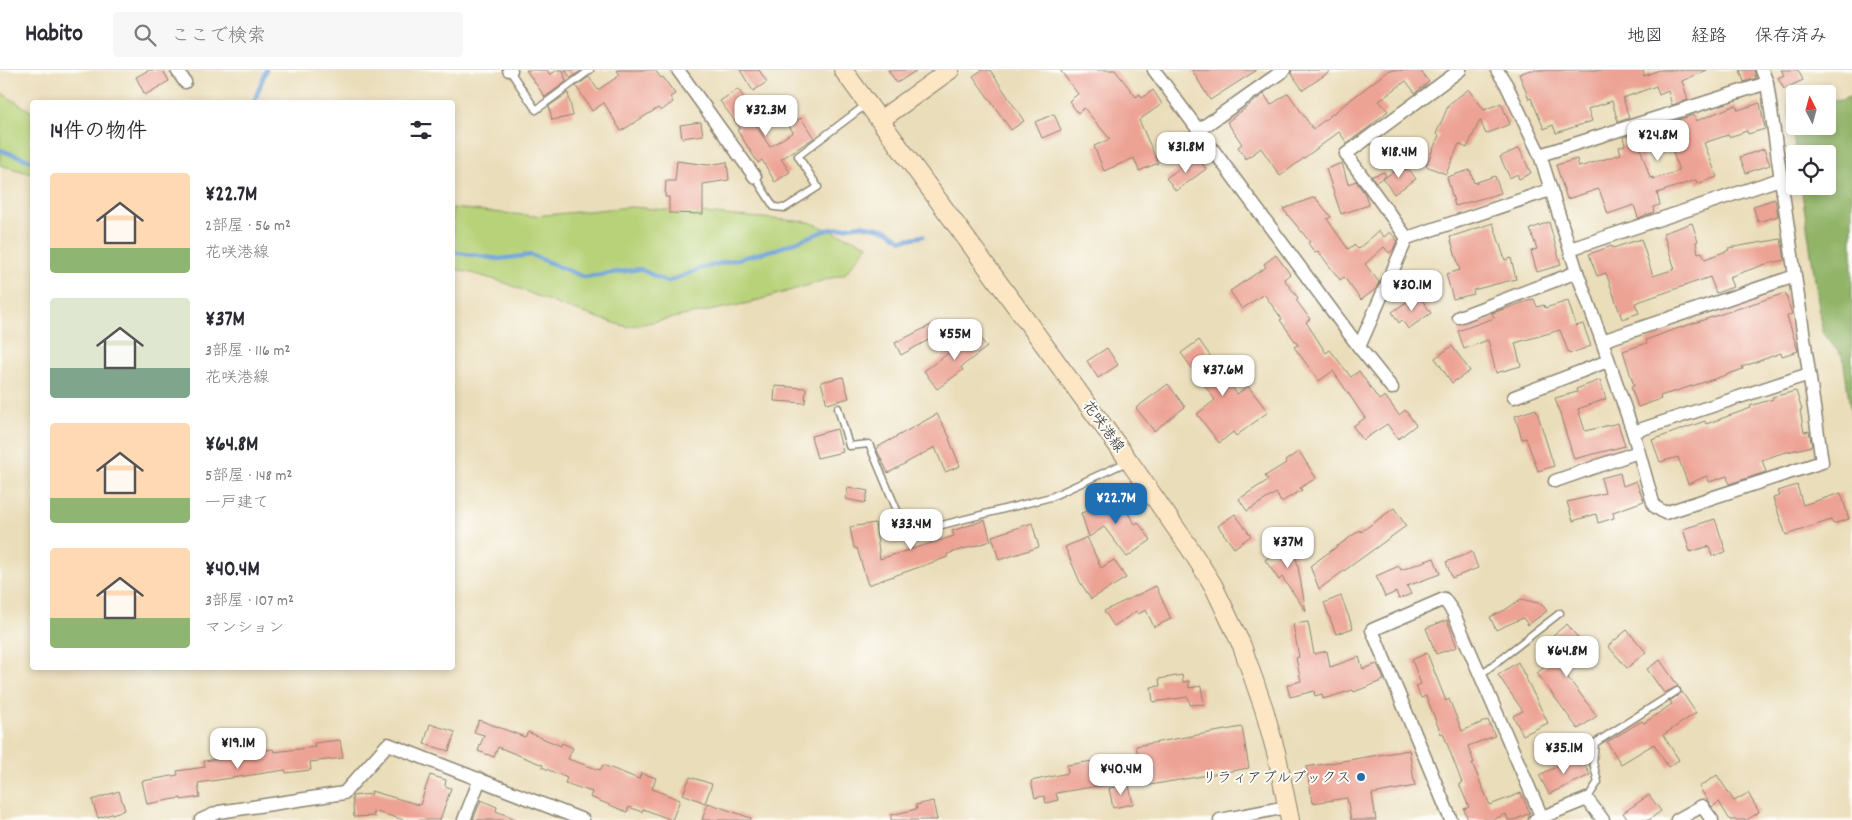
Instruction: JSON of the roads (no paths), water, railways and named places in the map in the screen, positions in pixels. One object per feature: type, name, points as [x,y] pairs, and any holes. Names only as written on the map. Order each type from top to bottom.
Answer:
[{"type":"main road","name":"花咲港線","points":[[843,70],[1129,461],[1213,585],[1242,646],[1264,709],[1277,756],[1288,813]]},
{"type":"main road","points":[[880,120],[950,70]]},
{"type":"street","points":[[177,70],[185,82]]},
{"type":"street","points":[[678,70],[755,177]]},
{"type":"street","points":[[1154,70],[1359,347],[1392,388]]},
{"type":"street","points":[[1198,130],[1284,70]]},
{"type":"street","points":[[1407,238],[1346,154],[1460,70]]},
{"type":"street","points":[[1498,70],[1540,155],[1576,272],[1602,341],[1632,432],[1654,506],[1665,513],[1822,462],[1767,84],[1762,70]]},
{"type":"street","points":[[1540,155],[1767,84]]},
{"type":"street","points":[[1570,249],[1780,180]]},
{"type":"street","points":[[1359,347],[1407,238],[1550,190]]},
{"type":"street","points":[[1459,317],[1576,272]]},
{"type":"street","points":[[1602,341],[1795,276]]},
{"type":"street","points":[[1514,397],[1608,361]]},
{"type":"street","points":[[1632,432],[1809,374]]},
{"type":"street","points":[[1555,482],[1638,452]]},
{"type":"street","points":[[1451,820],[1372,630],[1444,599],[1453,612],[1540,819],[1587,799],[1603,820]]},
{"type":"street","points":[[201,820],[219,812],[344,793],[388,744],[583,820]]},
{"type":"street","points":[[464,820],[480,779]]},
{"type":"street","points":[[1677,820],[1702,806],[1712,820]]},
{"type":"street","points":[[1220,820],[1288,813]]},
{"type":"lane","points":[[510,70],[536,110],[590,70]]},
{"type":"lane","points":[[755,177],[774,207],[785,208],[818,187],[798,156],[868,104]]},
{"type":"lane","points":[[838,408],[849,446],[869,444],[907,534],[1051,497],[1129,461]]},
{"type":"lane","points":[[1480,675],[1560,613]]},
{"type":"lane","points":[[1587,799],[1598,782],[1593,762],[1595,743],[1677,691]]},
{"type":"waterway","points":[[255,100],[266,70]]},
{"type":"waterway","points":[[0,150],[30,160]]},
{"type":"waterway","points":[[455,252],[499,259],[531,255],[584,277],[640,269],[667,282],[702,268],[777,249],[827,230],[862,225],[887,230],[902,240],[923,236]]},
{"type":"place","name":"リラィアブルブックス","points":[[1361,777]]}]
